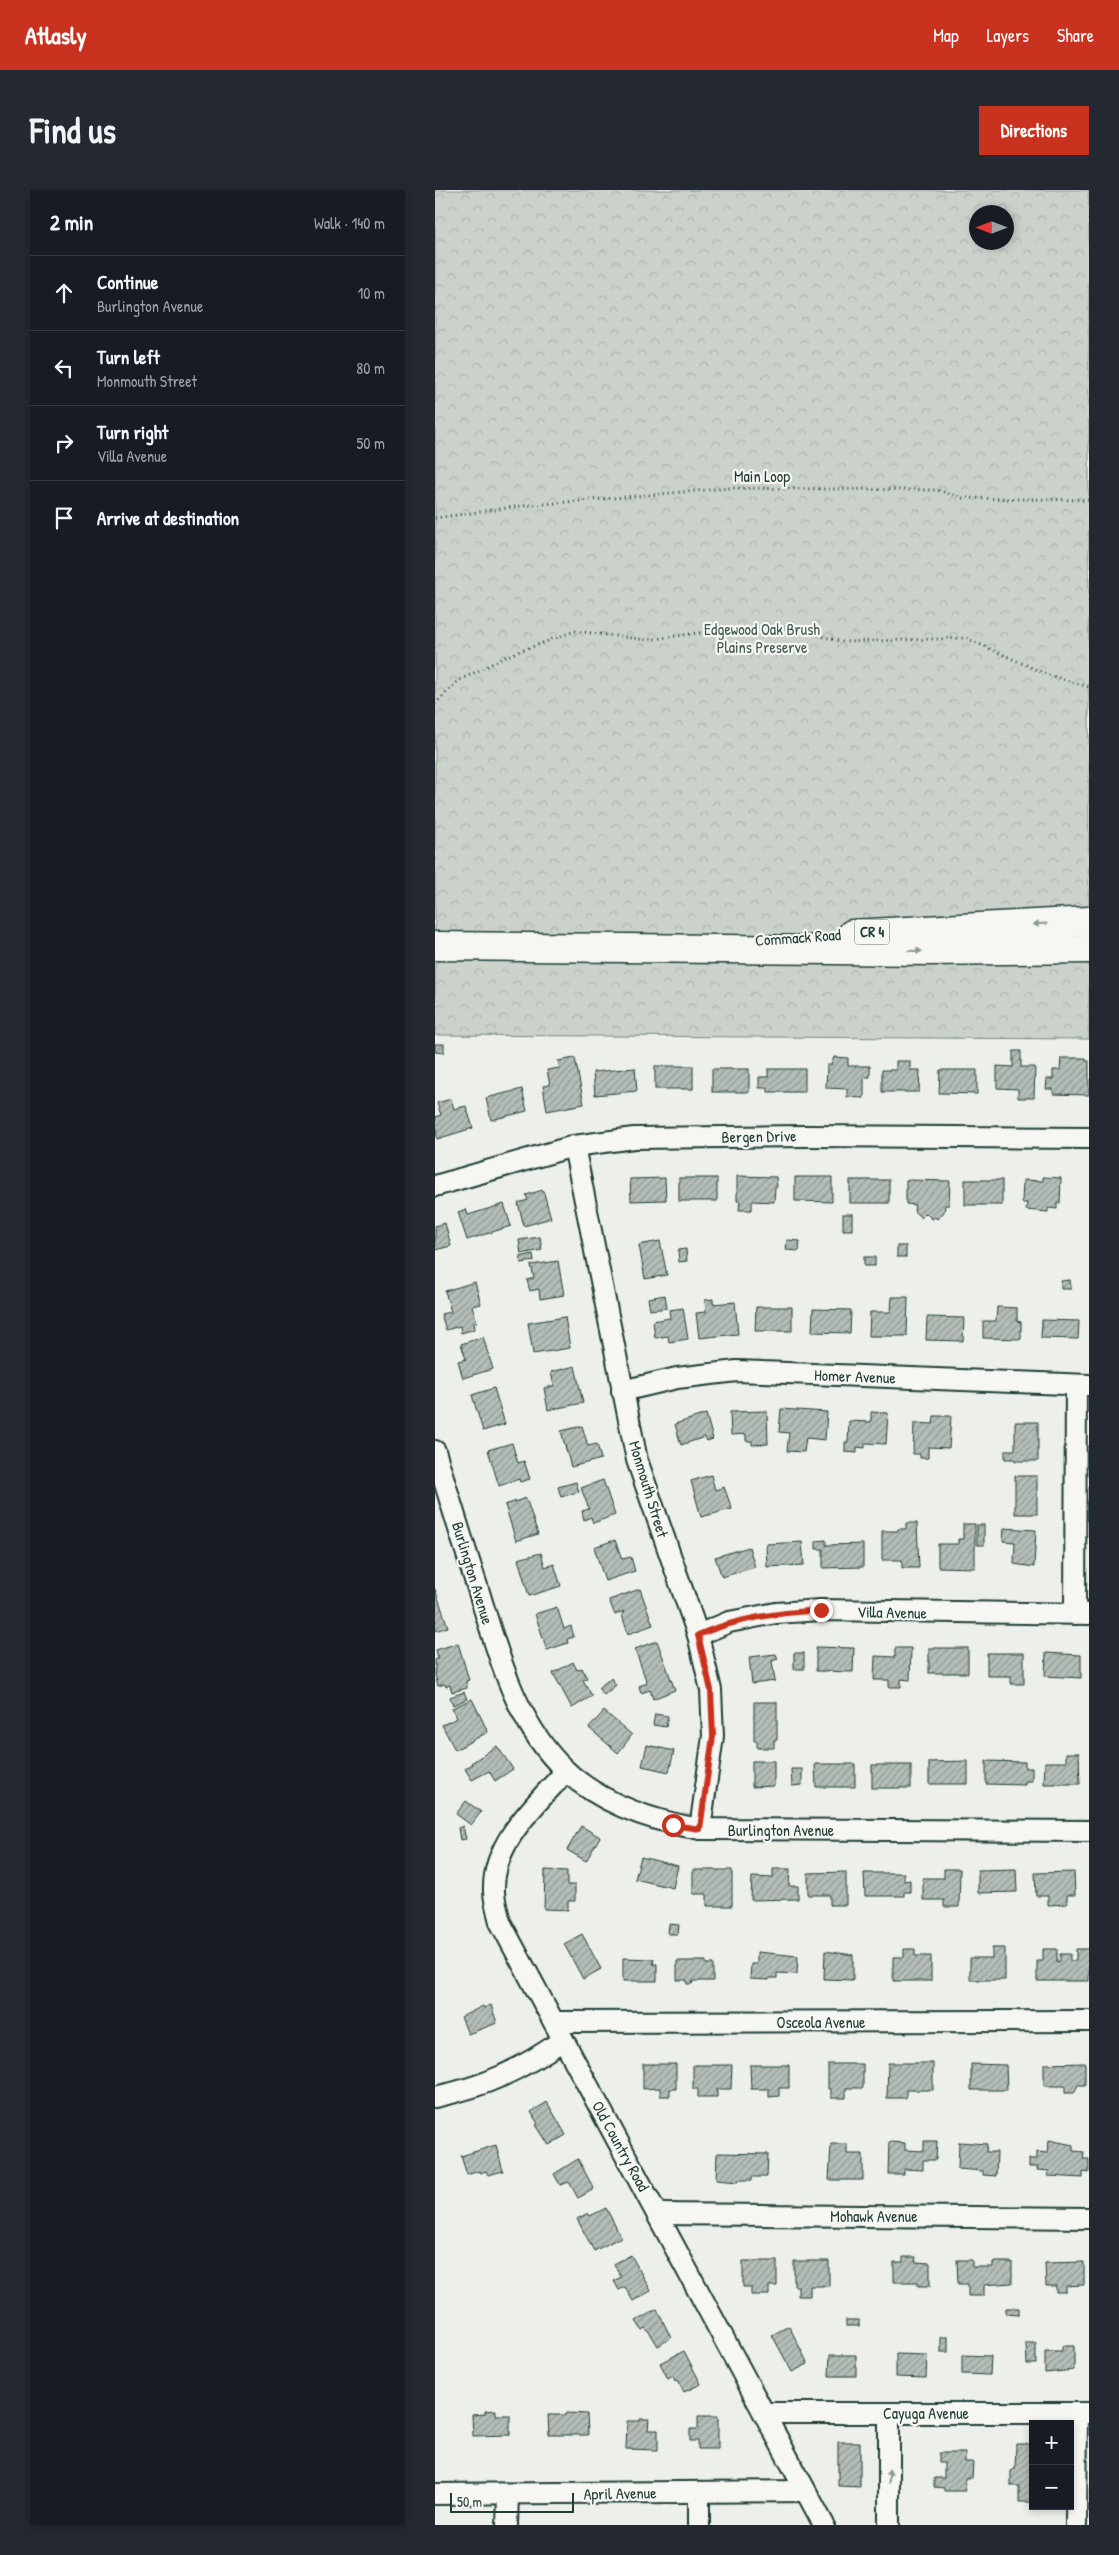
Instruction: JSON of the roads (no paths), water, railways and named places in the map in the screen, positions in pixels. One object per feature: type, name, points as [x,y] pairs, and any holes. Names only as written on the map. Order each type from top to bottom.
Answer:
[{"type":"main road","name":"Commack Road","points":[[656,947],[871,932],[1089,921]]},
{"type":"main road","name":"Commack Road","points":[[435,946],[930,951],[1089,949]]},
{"type":"street","name":"Bergen Drive","points":[[435,1186],[574,1146],[644,1138],[805,1136],[1089,1138]]},
{"type":"street","name":"Monmouth Street","points":[[574,1146],[637,1460],[698,1635],[711,1690],[713,1736],[700,1829]]},
{"type":"street","name":"Homer Avenue","points":[[623,1391],[677,1378],[737,1372],[1083,1385]]},
{"type":"street","points":[[1082,1614],[1083,1385]]},
{"type":"street","name":"Burlington Avenue","points":[[435,1451],[504,1675],[530,1726],[566,1771],[603,1797],[635,1813],[673,1825],[700,1829],[1089,1831]]},
{"type":"street","name":"Villa Avenue","points":[[698,1635],[729,1622],[776,1613],[821,1610],[1082,1614]]},
{"type":"street","name":"Old Country Road","points":[[566,1771],[516,1828],[499,1856],[494,1890],[500,1922],[659,2214],[824,2525]]},
{"type":"street","name":"Osceola Avenue","points":[[554,2022],[1089,2021]]},
{"type":"street","points":[[435,2097],[494,2080],[528,2064],[563,2040]]},
{"type":"street","name":"Mohawk Avenue","points":[[659,2214],[1089,2218]]},
{"type":"street","name":"Cayuga Avenue","points":[[764,2413],[1083,2413]]},
{"type":"street","points":[[889,2413],[889,2525]]},
{"type":"street","points":[[1076,2525],[1083,2413]]},
{"type":"street","name":"April Avenue","points":[[435,2494],[805,2491]]},
{"type":"street","points":[[699,2492],[699,2525]]},
{"type":"street","points":[[507,2525],[508,2494]]},
{"type":"park label","name":"Edgewood Oak Brush Plains Preserve","points":[[762,638]]}]
